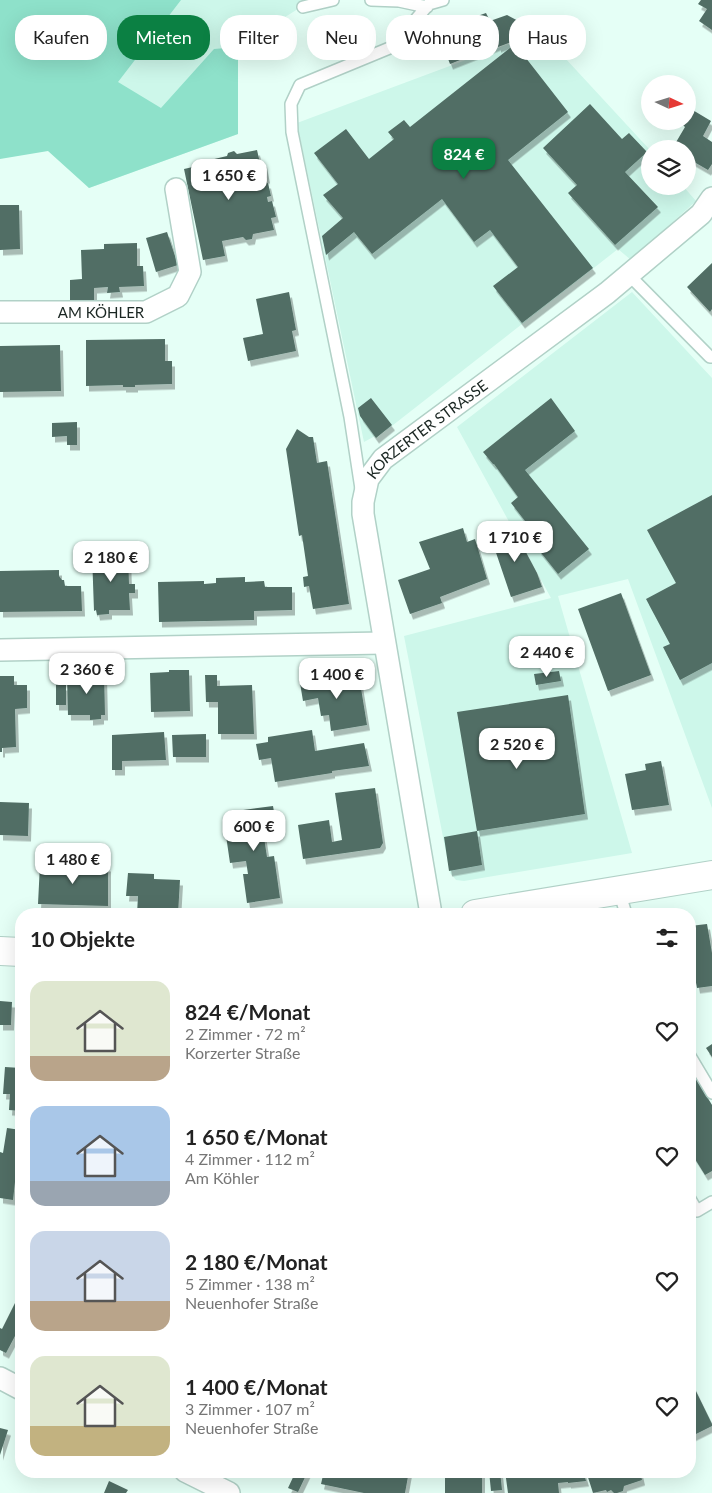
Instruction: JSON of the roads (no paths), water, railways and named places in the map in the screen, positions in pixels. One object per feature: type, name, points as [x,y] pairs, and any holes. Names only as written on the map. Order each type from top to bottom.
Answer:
[{"type":"main road","points":[[548,908],[622,902],[712,876]]},
{"type":"main road","points":[[0,951],[15,952]]},
{"type":"street","name":"AM KÖHLER","points":[[0,312],[146,312],[178,296],[190,272],[176,189]]},
{"type":"street","name":"KORZERTER STRASSE","points":[[430,908],[363,514],[368,479],[383,459],[630,275],[701,214],[712,198]]},
{"type":"street","points":[[0,650],[384,643]]},
{"type":"street","points":[[0,1378],[15,1386]]},
{"type":"street","points":[[199,1478],[229,1493]]},
{"type":"lane","points":[[303,7],[332,0]]},
{"type":"lane","points":[[371,0],[399,1],[427,7]]},
{"type":"lane","points":[[364,502],[350,417],[292,132],[291,104],[300,85],[392,47],[429,4],[443,0]]},
{"type":"lane","points":[[630,275],[712,357]]},
{"type":"lane","points":[[696,1066],[712,1093]]},
{"type":"lane","points":[[696,1209],[697,1211],[712,1202]]}]
